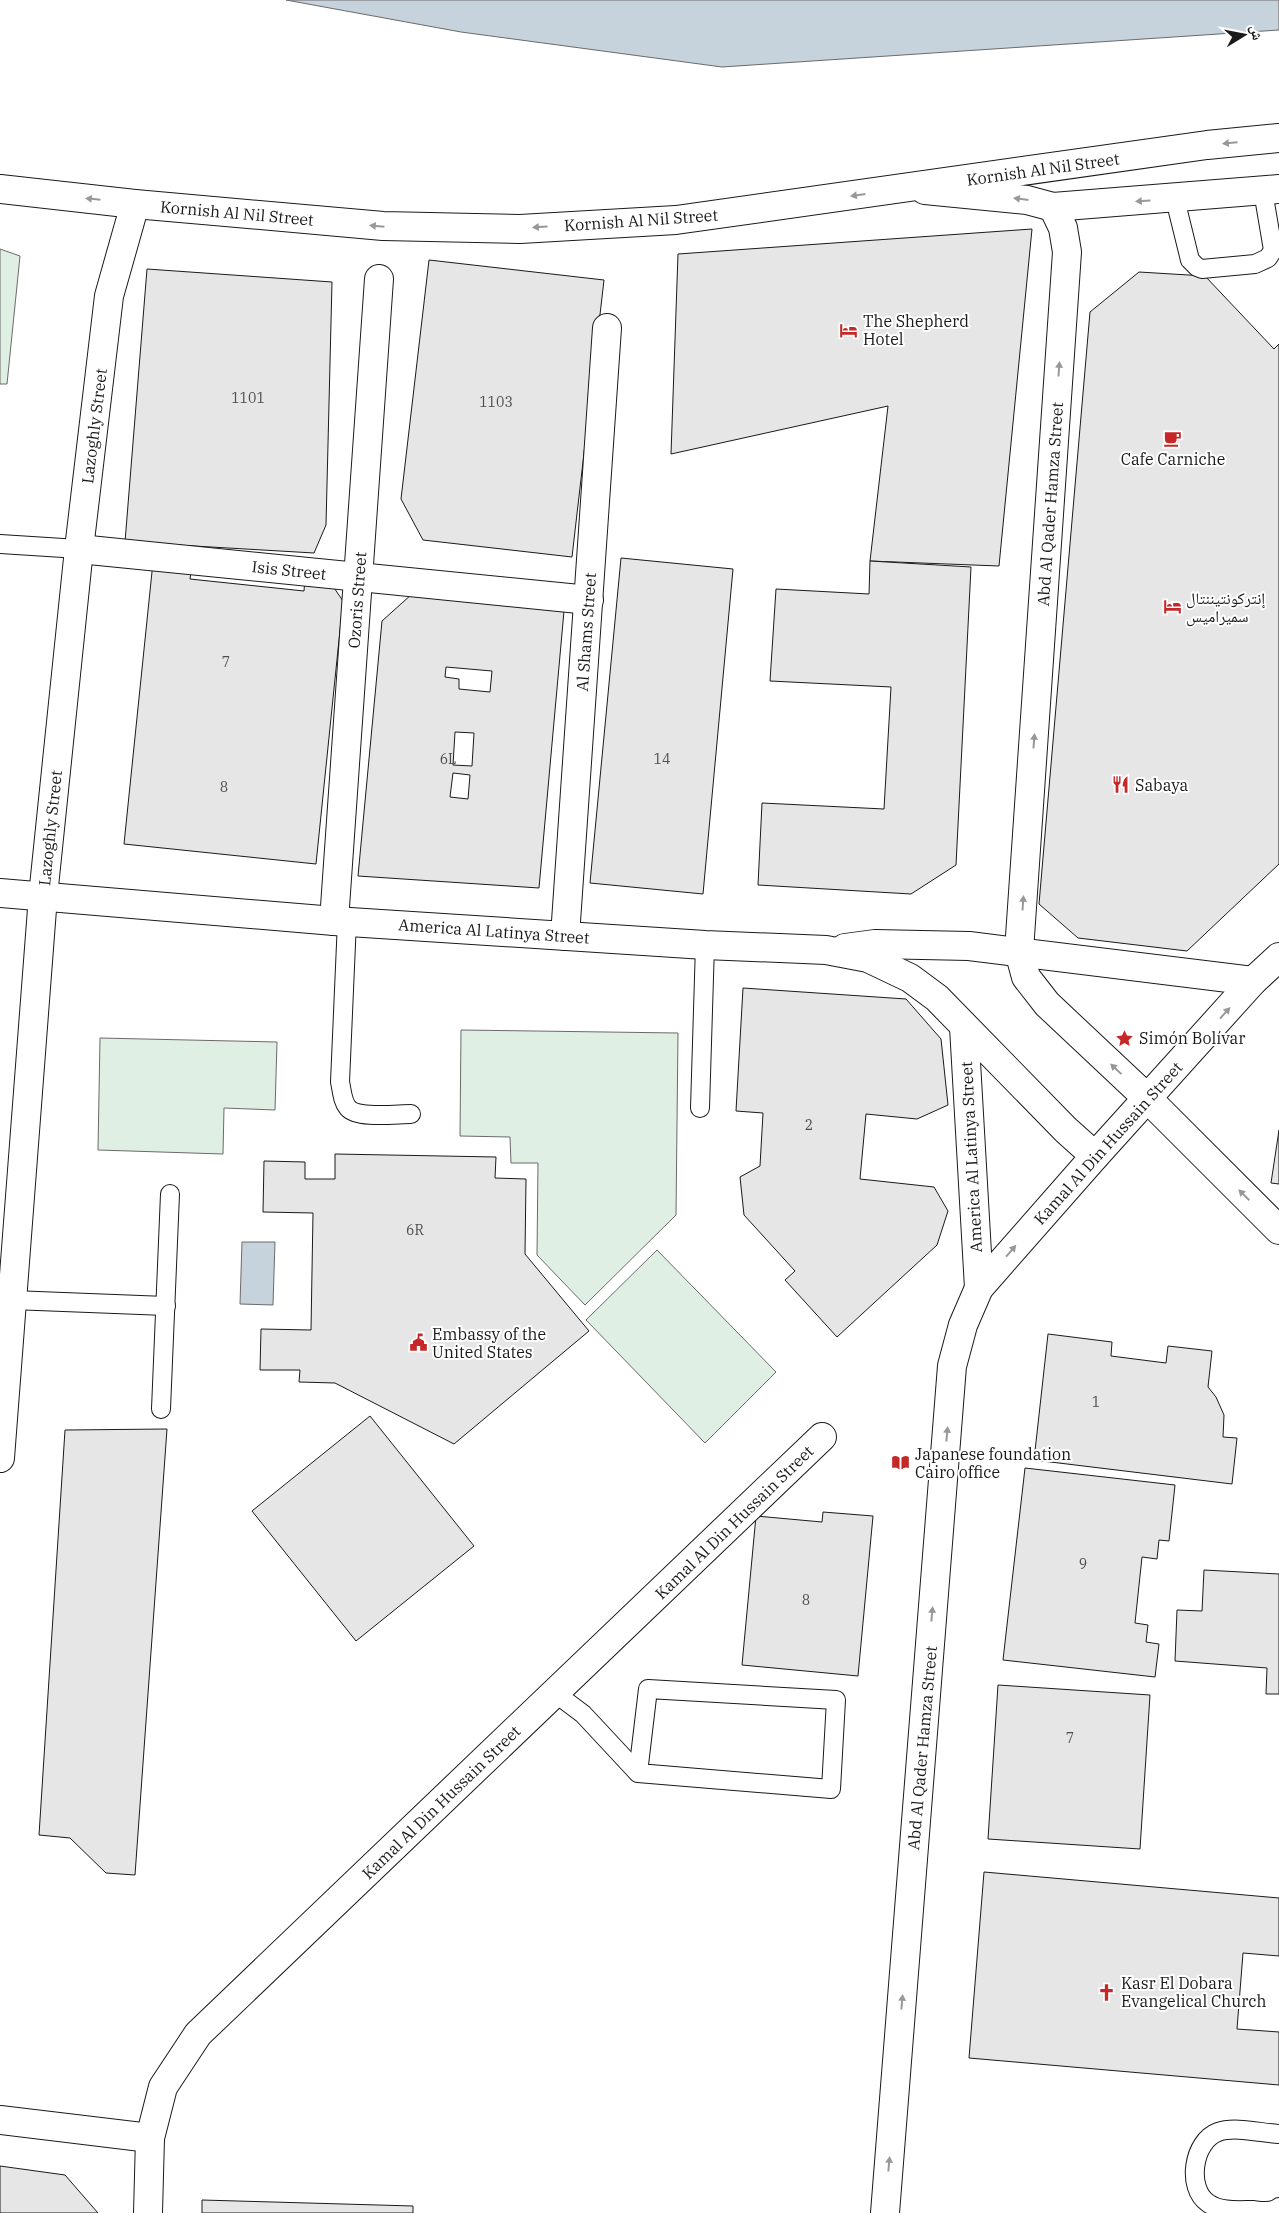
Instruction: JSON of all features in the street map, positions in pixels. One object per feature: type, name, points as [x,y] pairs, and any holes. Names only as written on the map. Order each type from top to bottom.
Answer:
[{"type":"main road","name":"Kornish Al Nil Street","points":[[0,189],[135,204],[384,226],[520,228],[676,220],[1206,145],[1279,138]]},
{"type":"main road","points":[[906,188],[1027,200],[1052,208],[1271,190]]},
{"type":"main road","name":"Lazoghly Street","points":[[0,1458],[43,896],[79,549],[109,296],[135,204]]},
{"type":"main road","name":"Abd Al Qader Hamza Street","points":[[1052,208],[1062,228],[1067,252],[1019,951],[1026,976],[1047,1004],[1147,1098],[1279,1230]]},
{"type":"main road","name":"Ozoris Street","points":[[340,921],[359,577],[379,279]]},
{"type":"main road","name":"Al Shams Street","points":[[565,936],[607,328]]},
{"type":"main road","name":"Isis Street","points":[[79,549],[589,600]]},
{"type":"main road","name":"America Al Latinya Street","points":[[0,893],[340,921],[705,945],[826,950],[868,958],[910,978],[937,998],[1066,1130],[1095,1156]]},
{"type":"main road","points":[[826,950],[876,944],[919,944],[1019,951],[1253,981]]},
{"type":"main road","name":"Kamal Al Din Hussain Street","points":[[979,1288],[1253,981],[1279,957]]},
{"type":"main road","name":"America Al Latinya Street","points":[[964,1027],[979,1288]]},
{"type":"main road","name":"Abd Al Qader Hamza Street","points":[[885,2213],[952,1366],[963,1325],[979,1288]]},
{"type":"main road","name":"Kamal Al Din Hussain Street","points":[[148,2213],[150,2138],[163,2087],[198,2034],[822,1437]]},
{"type":"main road","points":[[0,2120],[150,2138]]},
{"type":"lane","points":[[1175,199],[1190,260],[1197,267],[1211,268],[1263,261],[1268,258],[1273,250],[1275,240],[1271,190]]},
{"type":"lane","points":[[0,544],[79,549]]},
{"type":"lane","points":[[340,921],[340,1082],[343,1099],[349,1109],[360,1114],[410,1114]]},
{"type":"lane","points":[[700,1108],[705,945]]},
{"type":"lane","points":[[161,1409],[170,1194]]},
{"type":"lane","points":[[12,1300],[166,1306]]},
{"type":"lane","points":[[555,1693],[583,1714],[638,1773],[831,1789],[836,1700],[648,1689],[638,1773]]},
{"type":"lane","points":[[1279,2134],[1230,2130],[1210,2136],[1197,2153],[1196,2185],[1204,2200],[1218,2208],[1268,2211],[1279,2207]]},
{"type":"green space","points":[[0,249],[20,256],[7,384],[0,384]]},
{"type":"green space","points":[[461,1030],[678,1033],[676,1215],[585,1305],[537,1255],[538,1163],[511,1163],[510,1137],[460,1136]]},
{"type":"green space","points":[[100,1038],[277,1042],[275,1110],[224,1108],[223,1154],[98,1150]]},
{"type":"green space","points":[[657,1250],[776,1372],[705,1443],[586,1320]]},
{"type":"shaded area","points":[[286,0],[1279,0],[1279,30],[722,67],[461,32]]},
{"type":"shaded area","points":[[242,1242],[275,1242],[273,1305],[240,1304]]},
{"type":"building","name":"The Shepherd Hotel","points":[[1032,229],[999,566],[870,561],[888,406],[671,454],[678,254]]},
{"type":"building","points":[[429,260],[604,280],[572,557],[423,540],[401,499]]},
{"type":"building","points":[[147,269],[332,282],[326,525],[314,553],[125,542]]},
{"type":"building","name":"إنتركونتيننتال سميراميس","points":[[1139,272],[1205,276],[1274,349],[1279,344],[1279,864],[1187,951],[1078,938],[1039,904],[1090,312]]},
{"type":"building","points":[[621,558],[733,569],[703,894],[590,883]]},
{"type":"building","points":[[870,561],[971,567],[956,865],[911,894],[758,885],[762,803],[884,809],[891,687],[770,681],[776,589],[869,594]]},
{"type":"building","points":[[153,562],[192,566],[190,579],[304,591],[305,577],[328,579],[343,601],[316,864],[124,844]]},
{"type":"building","points":[[412,594],[564,611],[539,888],[358,876],[382,621]],"holes":[[[446,667],[492,671],[490,692],[459,689],[459,679],[445,677]],[[455,732],[474,733],[472,766],[453,765]],[[453,773],[470,775],[468,799],[450,797]]]},
{"type":"building","points":[[743,988],[906,999],[941,1039],[948,1105],[917,1119],[866,1114],[860,1179],[934,1187],[948,1211],[937,1245],[837,1337],[785,1280],[795,1271],[744,1215],[740,1177],[760,1166],[763,1113],[736,1111]]},
{"type":"building","points":[[1279,1130],[1279,1184],[1271,1183]]},
{"type":"building","points":[[335,1154],[496,1157],[495,1178],[526,1179],[525,1254],[589,1331],[454,1444],[335,1383],[299,1382],[300,1370],[260,1370],[261,1329],[311,1330],[313,1213],[263,1212],[264,1161],[305,1162],[305,1179],[335,1179]]},
{"type":"building","points":[[1048,1334],[1112,1342],[1111,1356],[1166,1363],[1168,1346],[1212,1351],[1208,1387],[1216,1397],[1224,1415],[1223,1437],[1237,1438],[1232,1484],[1034,1460]]},
{"type":"building","points":[[370,1416],[474,1546],[356,1641],[252,1511]]},
{"type":"building","points":[[167,1429],[135,1875],[106,1873],[70,1838],[39,1835],[65,1430]]},
{"type":"building","points":[[1025,1468],[1175,1485],[1169,1541],[1159,1540],[1157,1559],[1142,1557],[1135,1623],[1148,1625],[1146,1642],[1159,1644],[1155,1677],[1003,1660]]},
{"type":"building","points":[[823,1512],[873,1516],[858,1676],[742,1665],[756,1516],[822,1522]]},
{"type":"building","points":[[1204,1570],[1279,1574],[1279,1694],[1266,1694],[1267,1668],[1175,1661],[1177,1610],[1202,1611]]},
{"type":"building","points":[[998,1685],[1150,1695],[1140,1849],[988,1839]]},
{"type":"building","name":"Kasr El Dobara Evangelical Church","points":[[984,1872],[1279,1898],[1279,1956],[1243,1953],[1237,2029],[1279,2032],[1279,2085],[969,2058]]},
{"type":"building","points":[[0,2166],[65,2175],[98,2213],[0,2213]]},
{"type":"building","points":[[202,2200],[413,2206],[413,2213],[202,2213]]},
{"type":"place","name":"The Shepherd Hotel","points":[[849,330]]},
{"type":"place","name":"Cafe Carniche","points":[[1173,438]]},
{"type":"place","name":"إنتركونتيننتال سميراميس","points":[[1172,607]]},
{"type":"place","name":"Sabaya","points":[[1121,785]]},
{"type":"place","name":"Simón Bolívar","points":[[1125,1038]]},
{"type":"place","name":"Embassy of the United States","points":[[418,1343]]},
{"type":"place","name":"Japanese foundation Cairo office","points":[[901,1463]]},
{"type":"place","name":"Kasr El Dobara Evangelical Church","points":[[1107,1992]]}]
